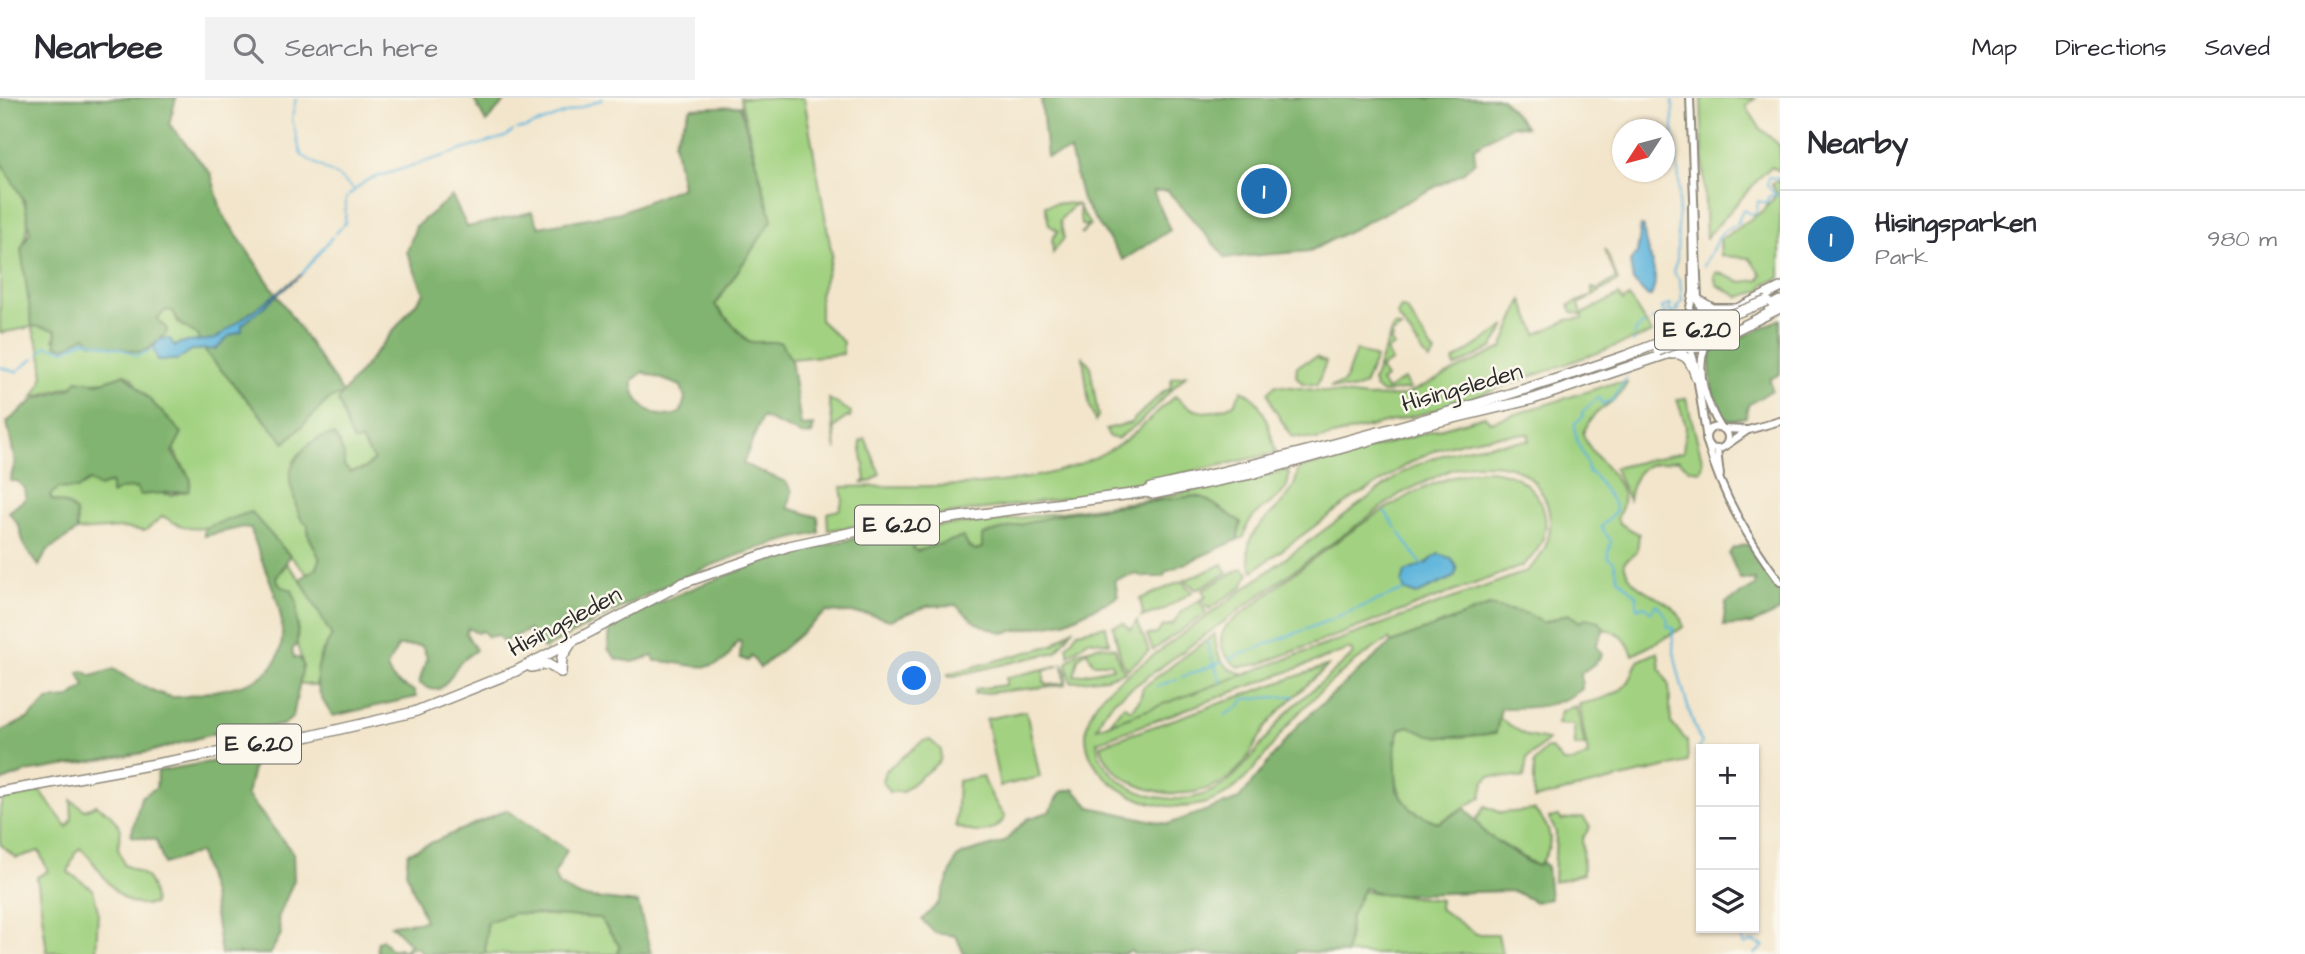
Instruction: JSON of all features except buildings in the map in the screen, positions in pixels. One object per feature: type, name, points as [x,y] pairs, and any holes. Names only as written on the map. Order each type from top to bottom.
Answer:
[{"type":"highway","points":[[1705,322],[1780,288]]},
{"type":"highway","name":"Hisingsleden","points":[[1768,304],[1780,295]]},
{"type":"highway","points":[[1698,300],[1719,311],[1737,309]]},
{"type":"highway","name":"Hisingsleden","points":[[0,792],[380,721],[435,705],[523,667],[702,575],[806,542],[867,530],[1147,492],[1151,488],[1244,468],[1419,424],[1560,381],[1780,301]]},
{"type":"highway","points":[[1706,345],[1780,308]]},
{"type":"highway","points":[[1419,424],[1640,346],[1686,324]]},
{"type":"highway","points":[[1419,424],[1533,399],[1689,347]]},
{"type":"highway","points":[[1663,355],[1683,355],[1691,363],[1697,379]]},
{"type":"highway","name":"E 6.20","points":[[523,667],[547,664],[561,673],[562,657],[573,641]]},
{"type":"street","points":[[1690,98],[1698,300],[1711,333],[1702,363],[1705,393],[1728,438],[1725,446]]},
{"type":"street","points":[[1694,194],[1693,292],[1682,337],[1689,347],[1708,445],[1722,484],[1740,522],[1780,584]]},
{"type":"street","points":[[1686,324],[1696,319],[1705,322]]},
{"type":"street","points":[[1689,347],[1706,345]]},
{"type":"street","points":[[1717,450],[1748,430],[1780,421]]},
{"type":"street","points":[[1706,434],[1713,428],[1748,430]]},
{"type":"street","points":[[1708,445],[1717,450]]},
{"type":"street","points":[[1717,450],[1722,484]]},
{"type":"green space","points":[[0,98],[176,98],[169,124],[211,174],[222,213],[343,393],[424,293],[407,252],[416,226],[452,196],[467,227],[532,212],[539,227],[621,212],[682,187],[674,141],[691,108],[740,106],[772,220],[715,305],[748,342],[780,342],[791,359],[801,426],[814,425],[812,434],[803,435],[762,417],[743,464],[786,482],[792,492],[788,508],[818,517],[819,533],[746,553],[677,580],[544,649],[529,630],[503,642],[498,635],[488,637],[483,631],[477,633],[468,628],[466,633],[476,650],[460,663],[439,689],[427,688],[419,683],[427,657],[422,646],[398,646],[387,667],[391,676],[414,691],[416,697],[333,716],[320,695],[317,676],[321,657],[332,636],[300,579],[317,568],[320,559],[308,534],[308,525],[298,513],[290,472],[304,449],[327,436],[335,435],[344,455],[344,466],[350,472],[364,469],[374,460],[361,441],[354,442],[351,438],[338,401],[342,394],[329,399],[285,443],[207,354],[196,334],[179,323],[173,311],[166,310],[157,319],[167,329],[166,334],[147,350],[138,352],[90,342],[85,336],[65,348],[56,345],[56,330],[32,326],[21,249],[30,232],[25,202],[0,161]],"holes":[[[643,372],[681,386],[685,398],[681,412],[664,416],[641,404],[633,389],[633,380]]]},
{"type":"green space","points":[[473,98],[508,98],[486,122]]},
{"type":"green space","points":[[740,98],[804,98],[832,255],[820,295],[820,320],[843,342],[843,354],[791,359],[780,342],[748,342],[715,305],[772,220]]},
{"type":"green space","points":[[1041,98],[1502,98],[1526,127],[1512,125],[1474,148],[1475,161],[1463,173],[1310,251],[1226,258],[1168,191],[1153,191],[1170,230],[1123,260],[1082,200],[1070,151],[1047,157]]},
{"type":"green space","points":[[1701,98],[1755,98],[1746,106],[1760,128],[1780,146],[1780,171],[1771,167],[1763,174],[1706,238]]},
{"type":"green space","points":[[0,161],[24,203],[28,225],[21,249],[45,326],[56,330],[54,340],[77,340],[85,336],[90,342],[124,350],[141,350],[149,347],[167,329],[156,320],[166,310],[173,311],[179,323],[196,334],[207,354],[285,442],[329,399],[343,393],[338,401],[348,420],[347,428],[375,460],[364,469],[350,472],[344,466],[340,442],[294,497],[296,506],[309,524],[308,534],[320,559],[317,568],[307,574],[251,513],[206,528],[186,527],[163,516],[145,531],[122,528],[77,531],[76,512],[68,505],[52,500],[50,495],[59,488],[77,489],[89,481],[172,495],[189,491],[191,480],[132,378],[125,374],[109,381],[85,382],[33,397],[42,380],[43,362],[32,327],[0,333]]},
{"type":"green space","points":[[1780,180],[1780,278],[1764,284],[1761,291],[1739,297],[1717,285],[1714,276],[1717,272],[1741,282],[1759,280],[1762,274],[1749,258],[1721,256],[1720,240],[1764,210],[1777,194],[1772,184]]},
{"type":"green space","points":[[1056,203],[1077,204],[1078,205],[1075,204],[1060,220],[1064,238],[1053,253],[1052,239],[1058,231],[1049,225],[1045,206]]},
{"type":"green space","points":[[1079,207],[1090,225],[1081,234],[1087,225],[1081,225]]},
{"type":"green space","points":[[1605,249],[1618,281],[1579,304],[1582,314],[1619,295],[1623,301],[1629,297],[1652,333],[1441,409],[1317,440],[1291,436],[1273,407],[1268,392],[1276,385],[1367,397],[1403,396],[1502,348],[1522,300],[1537,334],[1567,320],[1583,318],[1583,315],[1572,312],[1569,305],[1592,296],[1592,288],[1598,290],[1616,278]]},
{"type":"green space","points":[[1401,307],[1407,310],[1435,354],[1429,361],[1397,315]]},
{"type":"green space","points":[[1780,319],[1780,374],[1770,379],[1772,390],[1748,405],[1746,417],[1729,420],[1723,417],[1714,400],[1711,352]]},
{"type":"green space","points":[[1395,326],[1401,328],[1391,335],[1393,338],[1390,341],[1394,346],[1386,351],[1392,361],[1380,368],[1386,378],[1381,382],[1387,390],[1404,379],[1410,389],[1383,393],[1375,388],[1373,381],[1392,329]]},
{"type":"green space","points":[[1506,326],[1492,348],[1455,367],[1453,361]]},
{"type":"green space","points":[[1356,350],[1376,358],[1364,385],[1353,390],[1330,387],[1344,383]]},
{"type":"green space","points":[[1083,357],[1090,365],[1098,416],[1095,421],[1089,404]]},
{"type":"green space","points":[[1316,357],[1326,362],[1317,385],[1302,383],[1296,376],[1297,366]]},
{"type":"green space","points":[[125,374],[182,433],[172,452],[191,480],[189,491],[140,495],[136,488],[121,489],[111,494],[111,483],[99,487],[89,481],[77,489],[59,488],[50,495],[52,500],[68,505],[76,512],[77,531],[47,551],[39,566],[24,545],[19,526],[9,512],[26,498],[25,489],[17,481],[10,481],[15,462],[7,422],[35,399],[72,388],[77,380],[99,383]]},
{"type":"green space","points":[[1186,375],[1140,422],[1117,439],[1109,437],[1106,429],[1130,423],[1164,391],[1170,389],[1172,378]]},
{"type":"green space","points":[[1614,383],[1627,383],[1617,397],[1594,416],[1583,433],[1587,444],[1612,474],[1623,494],[1623,505],[1617,517],[1619,523],[1639,534],[1637,552],[1624,562],[1628,574],[1634,583],[1673,608],[1680,616],[1683,627],[1633,655],[1623,638],[1604,629],[1599,621],[1580,622],[1568,614],[1543,623],[1528,614],[1489,606],[1391,643],[1389,639],[1364,656],[1305,706],[1257,765],[1235,788],[1223,796],[1209,802],[1181,807],[1153,803],[1127,793],[1106,777],[1091,757],[1086,735],[1093,710],[1113,685],[1402,473],[1448,453],[1529,441],[1529,434],[1471,440],[1417,459],[1356,496],[1253,571],[1248,554],[1250,541],[1256,529],[1294,485],[1298,469],[1485,416],[1490,422]],"holes":[[[1473,464],[1500,465],[1516,469],[1530,478],[1547,503],[1550,518],[1545,548],[1537,561],[1525,572],[1097,728],[1103,714],[1114,701],[1400,494],[1450,470]],[[1351,650],[1353,654],[1297,703],[1231,779],[1200,796],[1181,799],[1148,795],[1118,779],[1100,756],[1097,742]]]},
{"type":"green space","points":[[1242,390],[1250,395],[1261,409],[1276,453],[1081,496],[828,530],[827,513],[839,510],[843,500],[841,487],[983,484],[1054,472],[1087,461],[1126,440],[1175,396],[1189,407],[1210,412],[1234,404]]},
{"type":"green space","points":[[1686,398],[1703,463],[1701,471],[1689,469],[1678,460],[1656,463],[1638,473],[1629,500],[1614,468],[1683,452],[1686,426],[1677,399]]},
{"type":"green space","points":[[829,399],[851,412],[850,418],[847,416],[834,428],[836,450]]},
{"type":"green space","points":[[865,438],[880,474],[872,481],[862,483],[866,480],[860,442]]},
{"type":"green space","points":[[1288,470],[1289,479],[1282,494],[1255,515],[1244,537],[1237,540],[1241,522],[1204,498],[1195,496],[1065,513],[986,534],[982,548],[975,550],[952,543],[917,551],[913,549],[915,543],[905,529],[1012,519],[1153,499]]},
{"type":"green space","points":[[1482,470],[1502,472],[1519,479],[1532,490],[1541,503],[1545,519],[1544,535],[1536,551],[1522,566],[1260,664],[1239,667],[1229,659],[1221,643],[1227,625],[1383,510],[1450,477]],"holes":[[[1432,559],[1457,569],[1454,577],[1417,594],[1419,567]]]},
{"type":"green space","points":[[1195,496],[1204,498],[1241,522],[1237,540],[1166,572],[1163,577],[1142,577],[1137,574],[1115,580],[1118,597],[1065,622],[1002,633],[976,623],[956,605],[928,606],[890,620],[868,614],[826,612],[760,668],[751,656],[748,661],[740,658],[741,642],[738,641],[726,659],[710,666],[655,661],[653,656],[633,662],[617,659],[608,649],[610,630],[626,618],[693,588],[797,552],[905,529],[916,537],[913,549],[917,551],[963,537],[969,547],[976,550],[982,548],[982,536],[986,534],[1065,513]]},
{"type":"green space","points":[[251,512],[290,556],[276,578],[280,586],[292,590],[297,603],[297,644],[292,650],[294,658],[300,658],[303,665],[293,717],[283,725],[216,733],[149,752],[26,772],[0,782],[0,732],[29,718],[48,700],[69,698],[85,686],[79,673],[83,671],[92,676],[114,669],[150,689],[176,697],[242,685],[253,681],[271,668],[281,647],[281,616],[251,529],[244,527],[204,536],[204,528]]},
{"type":"green space","points":[[1747,544],[1780,591],[1780,611],[1752,624],[1723,626],[1726,603],[1755,586],[1755,580],[1740,579],[1729,554],[1732,549]]},
{"type":"green space","points":[[287,564],[300,579],[332,636],[320,655],[316,686],[299,683],[303,665],[297,644],[298,624],[276,578]]},
{"type":"green space","points":[[1223,564],[1227,573],[1196,590],[1185,580]]},
{"type":"green space","points":[[1242,568],[1249,573],[1242,587],[1209,609],[1202,599],[1206,597],[1202,590]]},
{"type":"green space","points":[[1182,581],[1192,592],[1163,610],[1141,617],[1143,613],[1140,599]]},
{"type":"green space","points":[[1200,600],[1206,613],[1153,650],[1147,635],[1157,634],[1162,627],[1173,624],[1181,612]]},
{"type":"green space","points":[[1489,606],[1528,614],[1543,623],[1568,614],[1580,622],[1586,618],[1599,621],[1604,629],[1596,646],[1602,654],[1596,663],[1581,673],[1582,689],[1573,695],[1544,706],[1501,708],[1496,733],[1451,737],[1429,735],[1409,726],[1400,729],[1395,743],[1397,791],[1412,810],[1438,823],[1465,808],[1486,834],[1530,863],[1538,866],[1542,862],[1547,867],[1550,899],[1535,902],[1516,892],[1507,891],[1385,895],[1364,888],[1351,915],[1346,954],[1296,951],[1295,954],[1133,954],[1132,951],[1124,954],[964,954],[956,936],[935,933],[922,920],[939,902],[956,859],[963,854],[1004,842],[1027,819],[1049,812],[1061,792],[1074,789],[1090,807],[1168,824],[1239,799],[1299,724],[1391,643]]},
{"type":"green space","points":[[1137,621],[1149,651],[1128,669],[1122,663],[1113,626],[1123,623],[1131,630]]},
{"type":"green space","points":[[1106,626],[1109,643],[1088,640],[1069,655],[1067,646],[1078,632]]},
{"type":"green space","points":[[1074,628],[1056,652],[949,677],[948,674],[1053,645]]},
{"type":"green space","points":[[1215,634],[1221,660],[1230,669],[1245,674],[1109,724],[1124,705],[1131,710],[1140,699],[1143,687]]},
{"type":"green space","points":[[1100,646],[1115,648],[1120,665],[1126,671],[1106,678],[1071,682],[1067,662],[1078,652]],"holes":[[[1087,651],[1093,663],[1111,663],[1113,668],[1074,676],[1078,658]]]},
{"type":"green space","points":[[1658,652],[1660,668],[1669,685],[1671,723],[1687,741],[1688,762],[1534,799],[1534,763],[1546,748],[1551,749],[1563,762],[1574,762],[1588,755],[1579,704],[1606,697],[1619,690],[1629,681],[1638,661]]},
{"type":"green space","points":[[1063,664],[1067,674],[1065,685],[974,694],[976,689],[1006,685],[1006,678],[1060,665],[1044,671],[1044,682],[1048,685],[1065,683]]},
{"type":"green space","points":[[1329,665],[1275,716],[1235,772],[1211,787],[1183,793],[1154,791],[1126,779],[1115,770],[1103,752],[1101,745]]},
{"type":"green space","points":[[1576,706],[1585,746],[1575,746],[1574,725],[1557,724],[1561,711]]},
{"type":"green space","points":[[1026,711],[1040,777],[1000,786],[986,719]]},
{"type":"green space","points":[[1499,718],[1527,736],[1548,740],[1527,759],[1524,778],[1490,776],[1484,782],[1481,797],[1438,823],[1413,811],[1401,794],[1395,773],[1395,750],[1400,729],[1409,726],[1429,735],[1473,736],[1495,733]]},
{"type":"green space","points":[[930,740],[941,750],[940,761],[902,792],[889,792],[882,781],[885,771],[923,741]]},
{"type":"green space","points":[[256,754],[247,795],[293,853],[294,880],[278,918],[281,934],[270,954],[221,954],[212,895],[199,852],[164,864],[156,840],[131,836],[141,797],[156,788],[158,771]]},
{"type":"green space","points":[[983,776],[1005,817],[989,831],[969,831],[956,826],[958,781]]},
{"type":"green space","points":[[40,791],[67,827],[72,819],[71,800],[85,810],[96,805],[110,814],[121,829],[118,848],[124,865],[144,875],[152,888],[154,904],[140,905],[129,902],[111,887],[80,848],[75,853],[68,872],[93,889],[98,911],[96,954],[47,952],[37,877],[48,871],[39,851],[16,858],[0,844],[0,808],[3,799]]},
{"type":"green space","points":[[1485,806],[1501,813],[1534,810],[1540,816],[1550,837],[1548,851],[1538,866],[1486,834],[1475,822]]},
{"type":"green space","points":[[506,810],[567,850],[554,875],[559,886],[582,897],[638,903],[651,954],[618,954],[620,947],[600,918],[515,913],[487,922],[485,954],[423,954],[416,947],[406,950],[409,954],[396,950],[389,954],[378,954],[377,943],[382,939],[391,950],[399,948],[403,951],[410,944],[391,925],[425,921],[406,871],[408,853]]},
{"type":"green space","points":[[1559,816],[1561,820],[1583,817],[1590,827],[1582,839],[1583,874],[1554,882],[1556,832],[1549,818]]},
{"type":"green space","points":[[1359,891],[1440,900],[1439,908],[1476,934],[1498,934],[1502,954],[1346,954],[1351,915]]},
{"type":"green space","points":[[515,913],[600,918],[620,947],[618,954],[485,954],[487,922]]},
{"type":"water","points":[[1641,226],[1644,227],[1646,246],[1654,270],[1651,296],[1647,296],[1633,281],[1630,262],[1637,253]]},
{"type":"water","points":[[302,274],[242,325],[242,331],[229,336],[216,349],[192,350],[177,360],[158,360],[153,348],[160,339],[170,339],[175,347],[179,343],[215,339]]},
{"type":"water","points":[[1438,554],[1451,558],[1457,569],[1454,577],[1417,594],[1405,591],[1402,583],[1405,572],[1427,563]]},
{"type":"waterway","points":[[296,98],[292,119],[301,155],[339,177],[354,190]]},
{"type":"waterway","points":[[1651,321],[1666,313],[1661,308],[1671,304],[1669,311],[1673,313],[1679,310],[1677,307],[1682,301],[1680,281],[1673,271],[1677,260],[1679,179],[1673,130],[1673,98]]},
{"type":"waterway","points":[[517,129],[603,99]]},
{"type":"waterway","points":[[349,195],[367,180],[507,136],[513,131]]},
{"type":"waterway","points":[[1704,266],[1717,240],[1725,230],[1737,224],[1743,210],[1752,215],[1757,211],[1758,201],[1767,203],[1769,196],[1776,195],[1767,185],[1769,177],[1780,179]]},
{"type":"waterway","points":[[335,234],[345,223],[346,197]]},
{"type":"waterway","points":[[302,274],[332,237]]},
{"type":"waterway","points":[[1634,336],[1637,329],[1645,324]]},
{"type":"waterway","points":[[40,354],[46,346],[65,350],[84,340],[128,351],[136,356],[154,349]]},
{"type":"waterway","points":[[0,367],[16,372],[34,358]]},
{"type":"waterway","points":[[1627,377],[1613,400],[1602,404],[1599,397],[1582,412],[1583,417],[1575,423],[1576,438],[1586,460],[1588,472],[1594,475],[1615,505],[1616,511],[1601,527],[1611,541],[1607,557],[1614,562],[1618,578],[1637,596],[1637,608],[1645,606],[1651,612],[1657,604],[1668,620],[1667,626],[1674,628],[1677,667],[1701,744]]},
{"type":"waterway","points":[[1385,512],[1396,528]]},
{"type":"waterway","points":[[1399,532],[1422,565]]},
{"type":"waterway","points":[[1336,617],[1404,590]]},
{"type":"waterway","points":[[1229,659],[1332,619]]},
{"type":"waterway","points":[[1206,641],[1221,683]]},
{"type":"waterway","points":[[1182,677],[1222,662]]},
{"type":"waterway","points":[[1156,687],[1177,679]]},
{"type":"waterway","points":[[1225,715],[1239,707],[1244,699],[1294,696]]},
{"type":"waterway","points":[[1739,933],[1744,945],[1751,941],[1764,946],[1755,954]]},
{"type":"place","name":"Hisingsparken","points":[[1264,191]]}]
